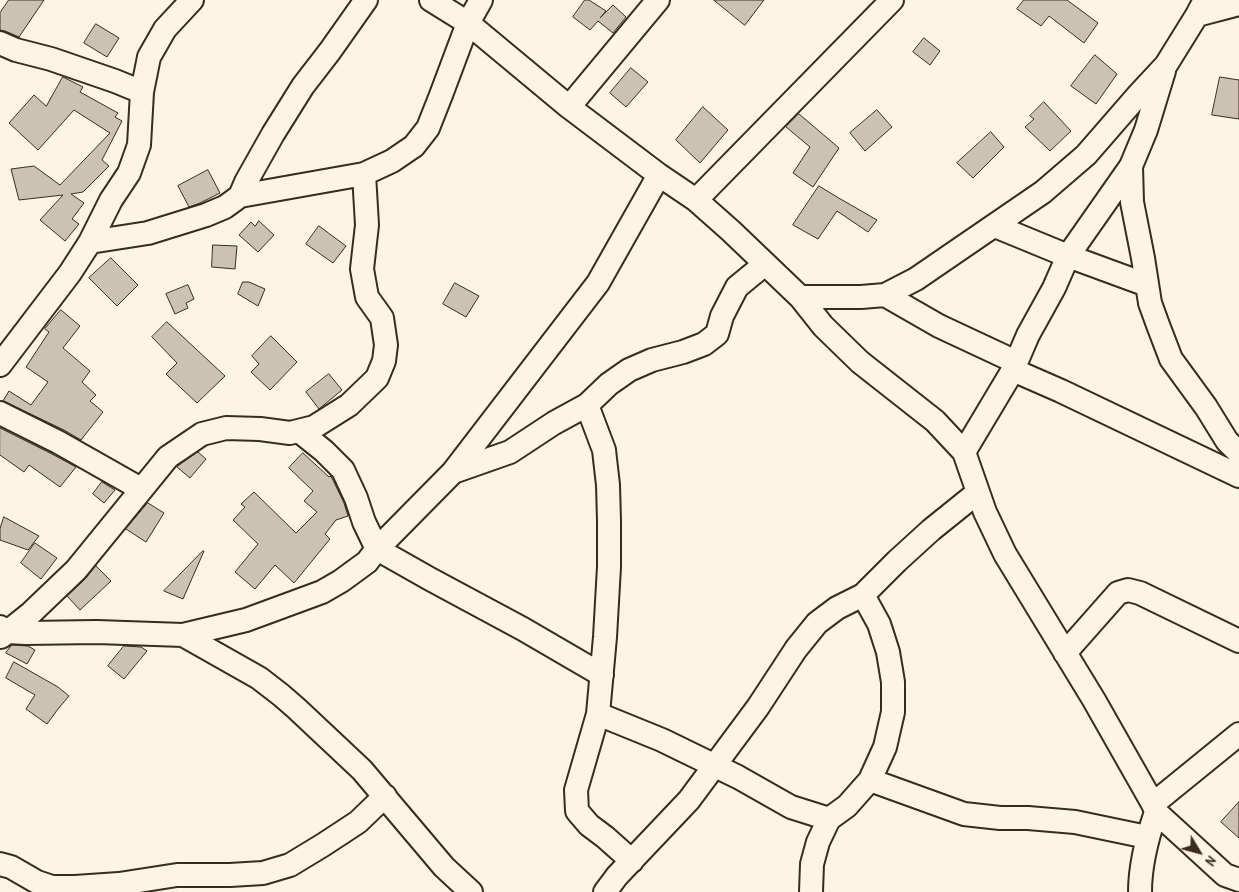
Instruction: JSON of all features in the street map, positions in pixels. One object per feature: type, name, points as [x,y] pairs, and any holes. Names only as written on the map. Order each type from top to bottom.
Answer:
[{"type":"street","points":[[0,366],[65,279],[90,242],[111,200],[129,173],[140,145],[142,92],[149,58],[165,29],[192,0]]},
{"type":"street","points":[[240,196],[273,134],[303,86],[366,0]]},
{"type":"street","points":[[431,0],[468,23],[569,107],[659,175],[696,200],[800,298],[823,326],[860,362],[935,421],[964,452],[977,493],[1005,554],[1094,700],[1154,808],[1226,875],[1239,882],[1230,892]]},
{"type":"street","points":[[90,242],[148,233],[206,215],[240,196],[364,174],[392,161],[414,146],[428,128],[468,23],[481,0]]},
{"type":"street","points":[[569,107],[658,0]]},
{"type":"street","points":[[696,200],[892,0]]},
{"type":"street","points":[[800,298],[885,295],[916,280],[1043,192],[1086,155],[1166,65],[1201,7],[1239,4]]},
{"type":"street","points":[[0,43],[16,50],[51,59],[115,81],[142,92]]},
{"type":"street","points":[[964,452],[1014,366],[1028,335],[1054,288],[1068,256],[1131,166],[1146,130],[1166,65]]},
{"type":"street","points":[[1131,166],[1132,202],[1144,258],[1150,303],[1171,359],[1227,441],[1239,453]]},
{"type":"street","points":[[2,632],[31,613],[76,570],[168,456],[202,434],[226,428],[260,429],[290,433],[314,427],[349,406],[377,378],[384,362],[386,345],[382,318],[367,297],[362,270],[367,225],[364,174]]},
{"type":"street","points":[[2,632],[183,634],[246,620],[322,592],[341,581],[366,562],[453,472],[598,283],[659,175]]},
{"type":"street","points":[[995,226],[1068,256],[1147,285]]},
{"type":"street","points":[[453,472],[510,452],[554,423],[587,405],[609,384],[630,370],[652,360],[704,344],[717,334],[722,316],[738,287],[765,264]]},
{"type":"street","points":[[885,295],[1061,391],[1239,476]]},
{"type":"street","points":[[587,405],[604,450],[608,485],[609,567],[598,714],[576,790],[577,811],[589,825],[632,861]]},
{"type":"street","points":[[0,413],[58,442],[141,489]]},
{"type":"street","points":[[299,431],[324,451],[343,470],[377,549],[523,629],[602,675]]},
{"type":"street","points":[[605,892],[617,876],[689,800],[758,707],[796,649],[817,623],[836,608],[863,595],[931,530],[977,493]]},
{"type":"street","points":[[1065,653],[1118,593],[1128,590],[1140,593],[1239,641]]},
{"type":"street","points":[[811,892],[812,864],[818,842],[829,819],[847,806],[870,780],[885,747],[893,712],[893,682],[888,652],[880,624],[863,595]]},
{"type":"street","points":[[183,634],[259,678],[281,695],[362,770],[444,867],[471,892]]},
{"type":"street","points":[[598,714],[662,740],[738,777],[791,807],[829,819]]},
{"type":"street","points":[[1140,892],[1147,837],[1154,808],[1239,734]]},
{"type":"street","points":[[870,780],[964,814],[1075,822],[1147,837]]},
{"type":"street","points":[[0,864],[12,867],[37,882],[52,887],[119,884],[177,875],[263,873],[290,865],[323,845],[358,822],[385,796]]},
{"type":"building","points":[[9,0],[44,0],[19,37],[0,30],[0,13]]},
{"type":"building","points":[[585,0],[589,0],[606,11],[600,18],[613,5],[626,17],[613,33],[598,21],[590,30],[573,17]]},
{"type":"building","points":[[714,0],[764,0],[745,25]]},
{"type":"building","points":[[1024,0],[1067,0],[1098,23],[1084,43],[1049,16],[1041,26],[1017,9]]},
{"type":"building","points":[[96,24],[119,38],[107,57],[84,43]]},
{"type":"building","points":[[924,38],[940,51],[930,65],[913,52]]},
{"type":"building","points":[[1095,55],[1117,74],[1096,104],[1071,86]]},
{"type":"building","points":[[631,68],[648,82],[626,107],[610,93]]},
{"type":"building","points":[[63,77],[83,87],[80,92],[118,113],[115,117],[122,121],[102,160],[109,166],[83,192],[71,194],[84,203],[72,219],[79,224],[65,241],[40,220],[63,195],[19,200],[11,169],[34,166],[60,185],[110,133],[74,110],[38,150],[9,123],[34,95],[46,106]]},
{"type":"building","points":[[1220,77],[1239,80],[1239,119],[1212,115]]},
{"type":"building","points":[[1044,102],[1071,131],[1050,151],[1025,127],[1034,119],[1030,116]]},
{"type":"building","points":[[703,107],[728,130],[700,163],[676,140]]},
{"type":"building","points":[[877,110],[892,127],[865,151],[850,133]]},
{"type":"building","points":[[799,114],[839,148],[813,187],[793,173],[810,147],[786,127]]},
{"type":"building","points":[[991,132],[1004,147],[973,178],[957,163]]},
{"type":"building","points":[[208,170],[220,193],[189,207],[178,186]]},
{"type":"building","points":[[819,186],[877,220],[868,232],[837,211],[818,239],[793,225]]},
{"type":"building","points":[[259,221],[274,235],[258,252],[239,235],[251,222],[255,226]]},
{"type":"building","points":[[319,226],[346,246],[333,263],[306,244]]},
{"type":"building","points":[[213,245],[237,246],[235,269],[212,267]]},
{"type":"building","points":[[111,258],[138,285],[117,306],[89,278]]},
{"type":"building","points":[[243,282],[249,282],[265,289],[258,306],[238,294]]},
{"type":"building","points":[[455,283],[479,296],[466,317],[443,304]]},
{"type":"building","points":[[188,285],[194,299],[186,303],[188,308],[175,314],[166,294]]},
{"type":"building","points":[[61,310],[80,326],[63,348],[90,371],[82,382],[96,395],[90,401],[103,412],[81,440],[3,401],[9,391],[31,405],[48,382],[26,367],[49,332],[45,329]]},
{"type":"building","points":[[167,322],[225,376],[197,403],[166,374],[177,363],[152,337]]},
{"type":"building","points":[[271,336],[297,362],[270,390],[251,372],[259,364],[252,356]]},
{"type":"building","points":[[329,374],[342,390],[319,409],[306,392]]},
{"type":"building","points":[[0,428],[76,467],[60,487],[29,465],[24,472],[0,455]]},
{"type":"building","points":[[198,452],[206,459],[190,478],[177,467]]},
{"type":"building","points":[[303,453],[332,478],[348,516],[336,520],[325,534],[330,539],[294,583],[275,565],[255,589],[235,572],[258,544],[233,520],[245,507],[241,504],[254,492],[296,533],[317,512],[304,501],[313,491],[289,468]]},
{"type":"building","points":[[102,482],[115,490],[104,503],[93,494]]},
{"type":"building","points":[[148,503],[164,513],[146,542],[126,529]]},
{"type":"building","points":[[4,517],[39,536],[28,550],[0,540],[0,529]]},
{"type":"building","points":[[35,543],[57,558],[41,579],[21,563]]},
{"type":"building","points":[[203,551],[183,599],[164,591]]},
{"type":"building","points":[[96,566],[111,581],[80,610],[67,596]]},
{"type":"building","points":[[12,645],[28,646],[35,650],[27,664],[6,653]]},
{"type":"building","points":[[124,646],[141,647],[147,651],[124,679],[108,666]]},
{"type":"building","points":[[14,662],[58,687],[69,696],[47,724],[26,709],[35,695],[6,678]]},
{"type":"building","points":[[1239,802],[1239,838],[1221,822]]}]
